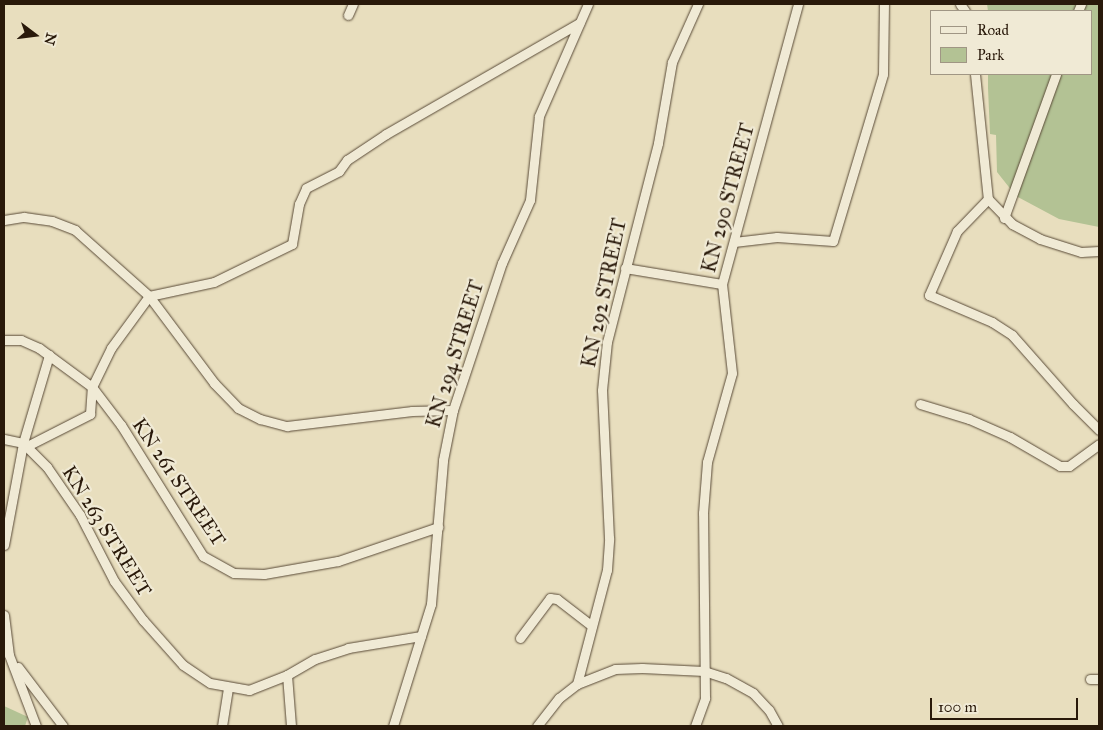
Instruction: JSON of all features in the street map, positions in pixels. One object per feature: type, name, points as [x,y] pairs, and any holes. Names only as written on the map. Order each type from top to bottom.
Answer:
[{"type":"street","points":[[348,15],[353,4]]},
{"type":"street","name":"KN 294 STREET","points":[[393,726],[421,636],[435,581],[443,460],[453,410],[499,272],[530,200],[538,116],[588,4]]},
{"type":"street","name":"KN 292 STREET","points":[[577,684],[607,570],[609,538],[602,390],[607,342],[658,143],[672,62],[698,4]]},
{"type":"street","name":"KN 290 STREET","points":[[695,726],[705,698],[706,632],[703,513],[707,462],[732,373],[722,284],[798,4]]},
{"type":"street","points":[[734,242],[777,236],[833,241],[883,74],[884,4]]},
{"type":"street","points":[[4,439],[25,445],[85,418],[92,404],[92,387],[111,348],[149,296],[214,282],[292,244],[299,204],[306,188],[339,172],[346,160],[386,134],[579,23]]},
{"type":"street","points":[[975,75],[988,200],[1004,218],[1040,239],[1081,252],[1099,251]]},
{"type":"street","points":[[1004,218],[1056,75]]},
{"type":"street","points":[[988,200],[958,231],[929,295],[992,322],[1012,335],[1073,404],[1099,430]]},
{"type":"street","points":[[4,220],[24,217],[52,220],[75,230],[149,296],[214,383],[238,408],[260,419],[287,426],[412,411],[453,410]]},
{"type":"street","points":[[625,268],[722,284]]},
{"type":"street","name":"KN 261 STREET","points":[[4,340],[21,340],[49,355],[92,387],[121,425],[203,556],[234,573],[264,574],[338,561],[438,527]]},
{"type":"street","points":[[4,545],[4,526],[49,355]]},
{"type":"street","points":[[920,404],[968,419],[1010,437],[1060,466],[1069,466],[1099,444]]},
{"type":"street","name":"KN 263 STREET","points":[[25,445],[57,480],[80,515],[114,580],[143,620],[195,675],[228,688],[249,690],[287,675],[315,658],[348,648],[421,636]]},
{"type":"street","points":[[520,638],[550,598],[557,599],[592,626]]},
{"type":"street","points":[[4,615],[6,652],[36,726]]},
{"type":"street","points":[[6,652],[63,726]]},
{"type":"street","points":[[537,726],[559,698],[577,684],[616,669],[704,671],[726,678],[753,693],[769,710],[778,726]]},
{"type":"street","points":[[287,675],[291,726]]},
{"type":"street","points":[[222,726],[228,688]]},
{"type":"green space","points":[[987,4],[1099,4],[1099,227],[1059,219],[1016,196],[997,172],[996,135],[990,134],[988,88],[988,75],[1093,75],[1093,10],[988,10]]},
{"type":"green space","points":[[4,706],[28,717],[25,726],[4,726]]}]
